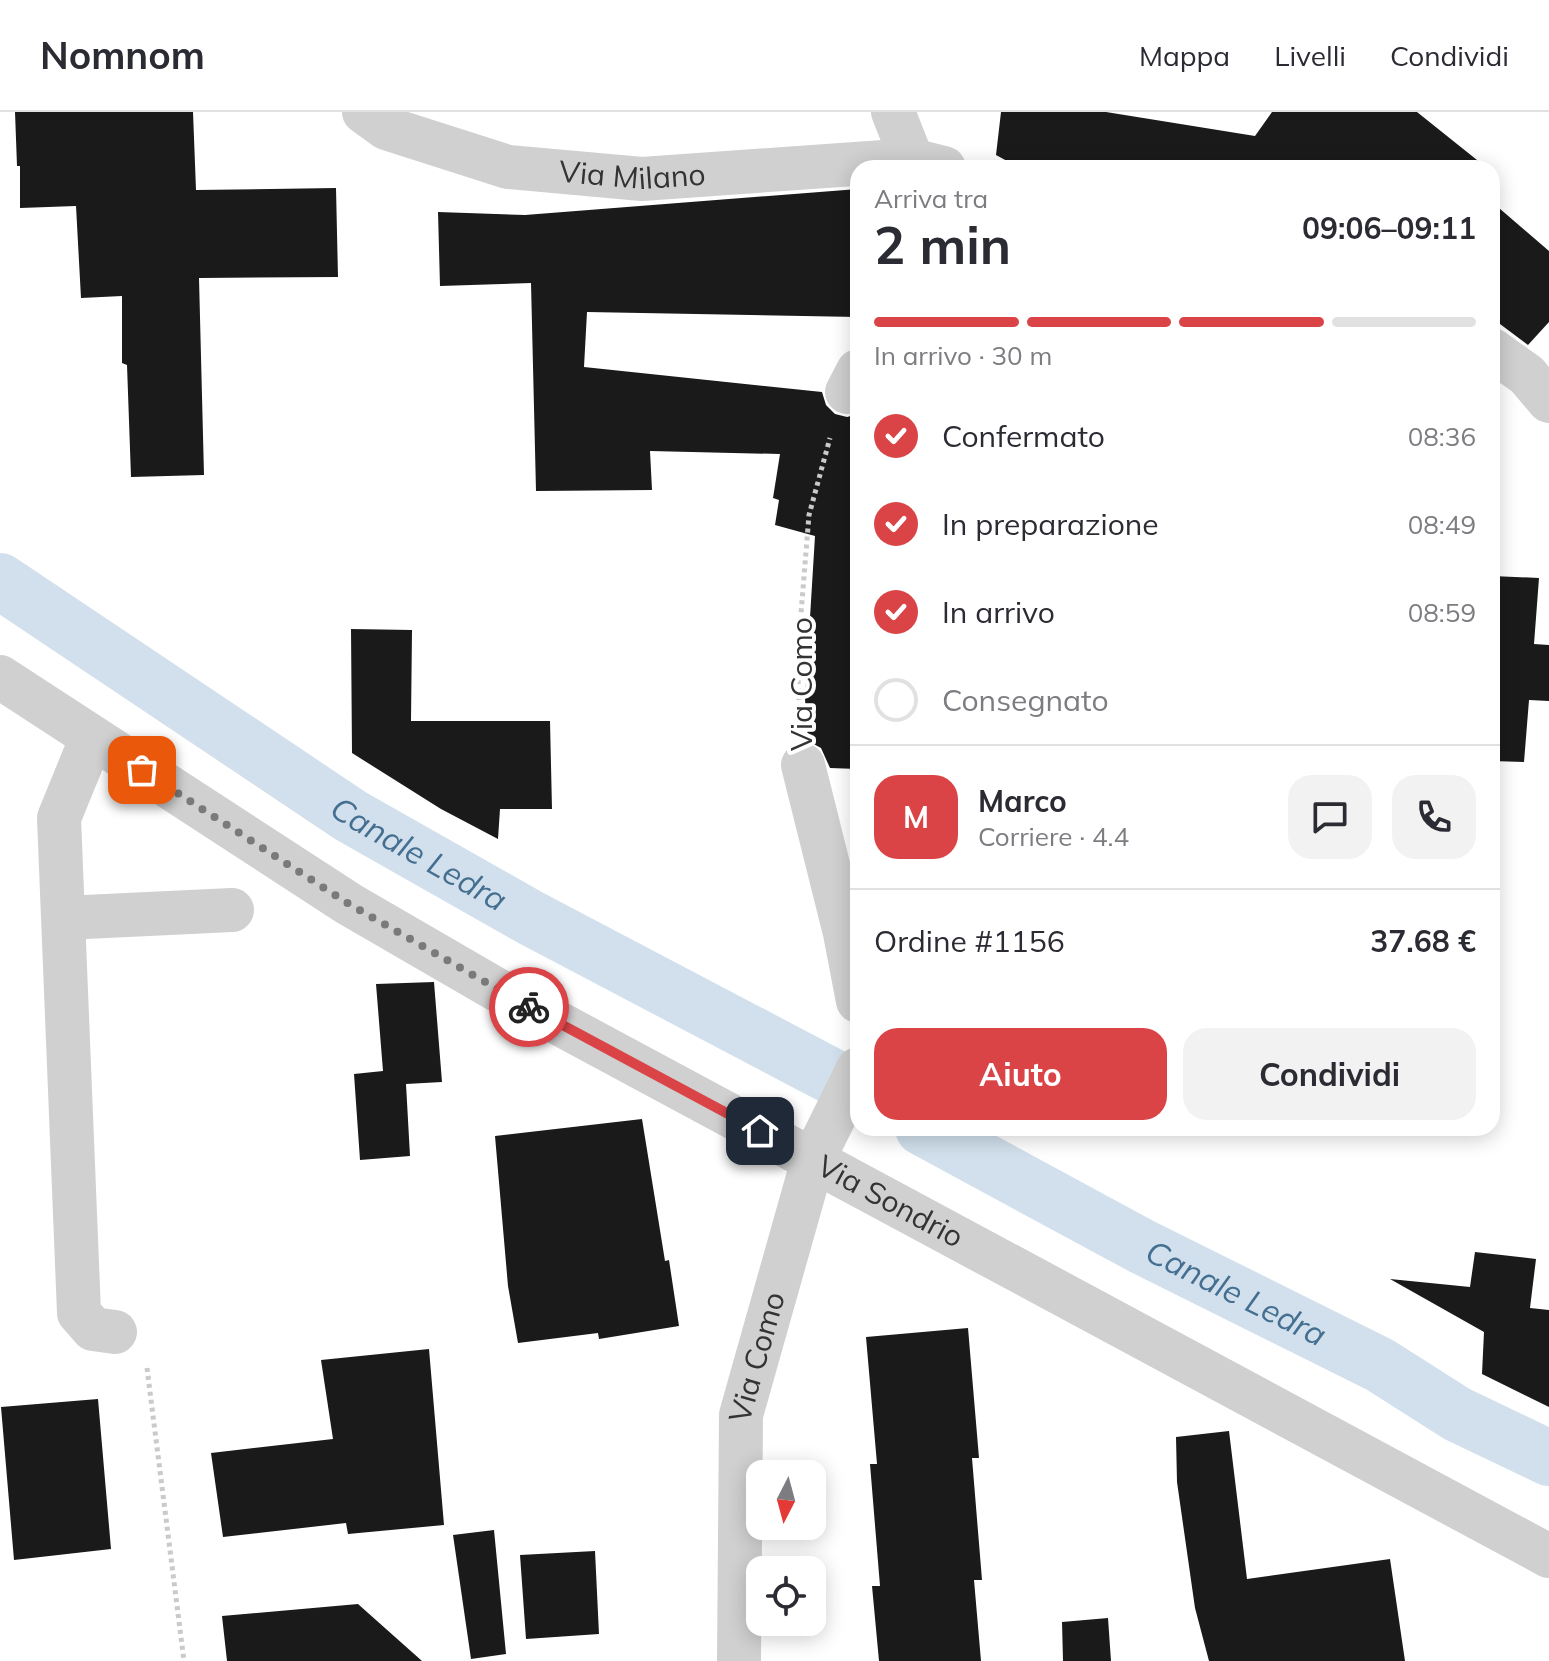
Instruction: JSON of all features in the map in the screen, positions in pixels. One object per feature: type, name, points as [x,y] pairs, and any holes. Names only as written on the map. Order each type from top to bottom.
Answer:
[{"type":"street","name":"Via Milano","points":[[364,112],[386,128],[508,167],[642,179],[850,169]]},
{"type":"street","points":[[893,112],[920,160]]},
{"type":"street","points":[[1500,356],[1527,375],[1549,401]]},
{"type":"street","name":"Via Sondrio","points":[[0,677],[349,904],[506,995],[821,1144],[1549,1556]]},
{"type":"street","points":[[92,737],[59,818],[79,1313],[93,1329],[115,1332]]},
{"type":"street","name":"Via Como","points":[[803,765],[850,959]]},
{"type":"street","points":[[64,918],[232,910]]},
{"type":"street","name":"Via Como","points":[[739,1661],[741,1415],[821,1144],[850,1085]]},
{"type":"path","name":"Via Como","points":[[803,765],[797,663],[809,515],[832,432],[850,386]]},
{"type":"path","points":[[115,1332],[146,1361],[184,1661]]},
{"type":"building","points":[[15,112],[193,112],[196,190],[336,188],[338,277],[199,278],[204,475],[131,477],[127,365],[122,363],[122,296],[81,298],[76,206],[20,208]]},
{"type":"building","points":[[1001,112],[1106,112],[1255,136],[1272,112],[1417,112],[1477,160],[1005,160],[996,155]]},
{"type":"building","points":[[850,190],[850,317],[587,312],[584,367],[822,392],[826,405],[835,414],[850,416],[850,769],[830,768],[821,748],[808,741],[805,699],[815,536],[775,525],[779,500],[773,498],[780,454],[650,451],[652,490],[536,491],[531,283],[440,286],[438,212],[525,215]]},
{"type":"building","points":[[1500,209],[1549,251],[1549,322],[1528,345],[1500,324]]},
{"type":"building","points":[[1500,576],[1539,578],[1534,644],[1549,645],[1549,701],[1529,700],[1524,762],[1500,761]]},
{"type":"building","points":[[351,629],[412,630],[411,721],[550,721],[552,809],[500,809],[498,839],[441,809],[352,753]]},
{"type":"building","points":[[434,982],[442,1082],[406,1084],[410,1156],[360,1160],[354,1074],[383,1071],[376,984]]},
{"type":"building","points":[[642,1119],[679,1326],[599,1339],[598,1333],[518,1343],[508,1286],[495,1136]]},
{"type":"building","points":[[1475,1252],[1536,1259],[1530,1308],[1549,1310],[1549,1407],[1482,1374],[1484,1332],[1390,1279],[1470,1287]]},
{"type":"building","points":[[968,1328],[979,1458],[972,1458],[982,1580],[974,1580],[981,1661],[879,1661],[872,1586],[880,1586],[870,1464],[877,1464],[866,1337]]},
{"type":"building","points":[[429,1349],[444,1525],[348,1534],[346,1523],[223,1537],[211,1453],[333,1439],[321,1360]]},
{"type":"building","points":[[98,1399],[111,1549],[14,1560],[1,1407]]},
{"type":"building","points":[[1229,1431],[1247,1579],[1390,1559],[1405,1661],[1209,1661],[1195,1608],[1177,1482],[1176,1437]]},
{"type":"building","points":[[494,1530],[506,1654],[471,1659],[453,1535]]},
{"type":"building","points":[[595,1551],[599,1634],[526,1639],[520,1555]]},
{"type":"building","points":[[358,1604],[422,1661],[227,1661],[222,1616]]},
{"type":"building","points":[[1108,1618],[1111,1661],[1063,1661],[1062,1622]]},
{"type":"waterway","name":"Canale Ledra","points":[[0,581],[351,816],[531,918],[850,1086]]},
{"type":"waterway","name":"Canale Ledra","points":[[938,1136],[1141,1246],[1380,1365],[1457,1414],[1549,1458]]},
{"type":"way so far","points":[[142,770],[349,904],[529,1007]]},
{"type":"route","points":[[529,1007],[760,1131]]}]
